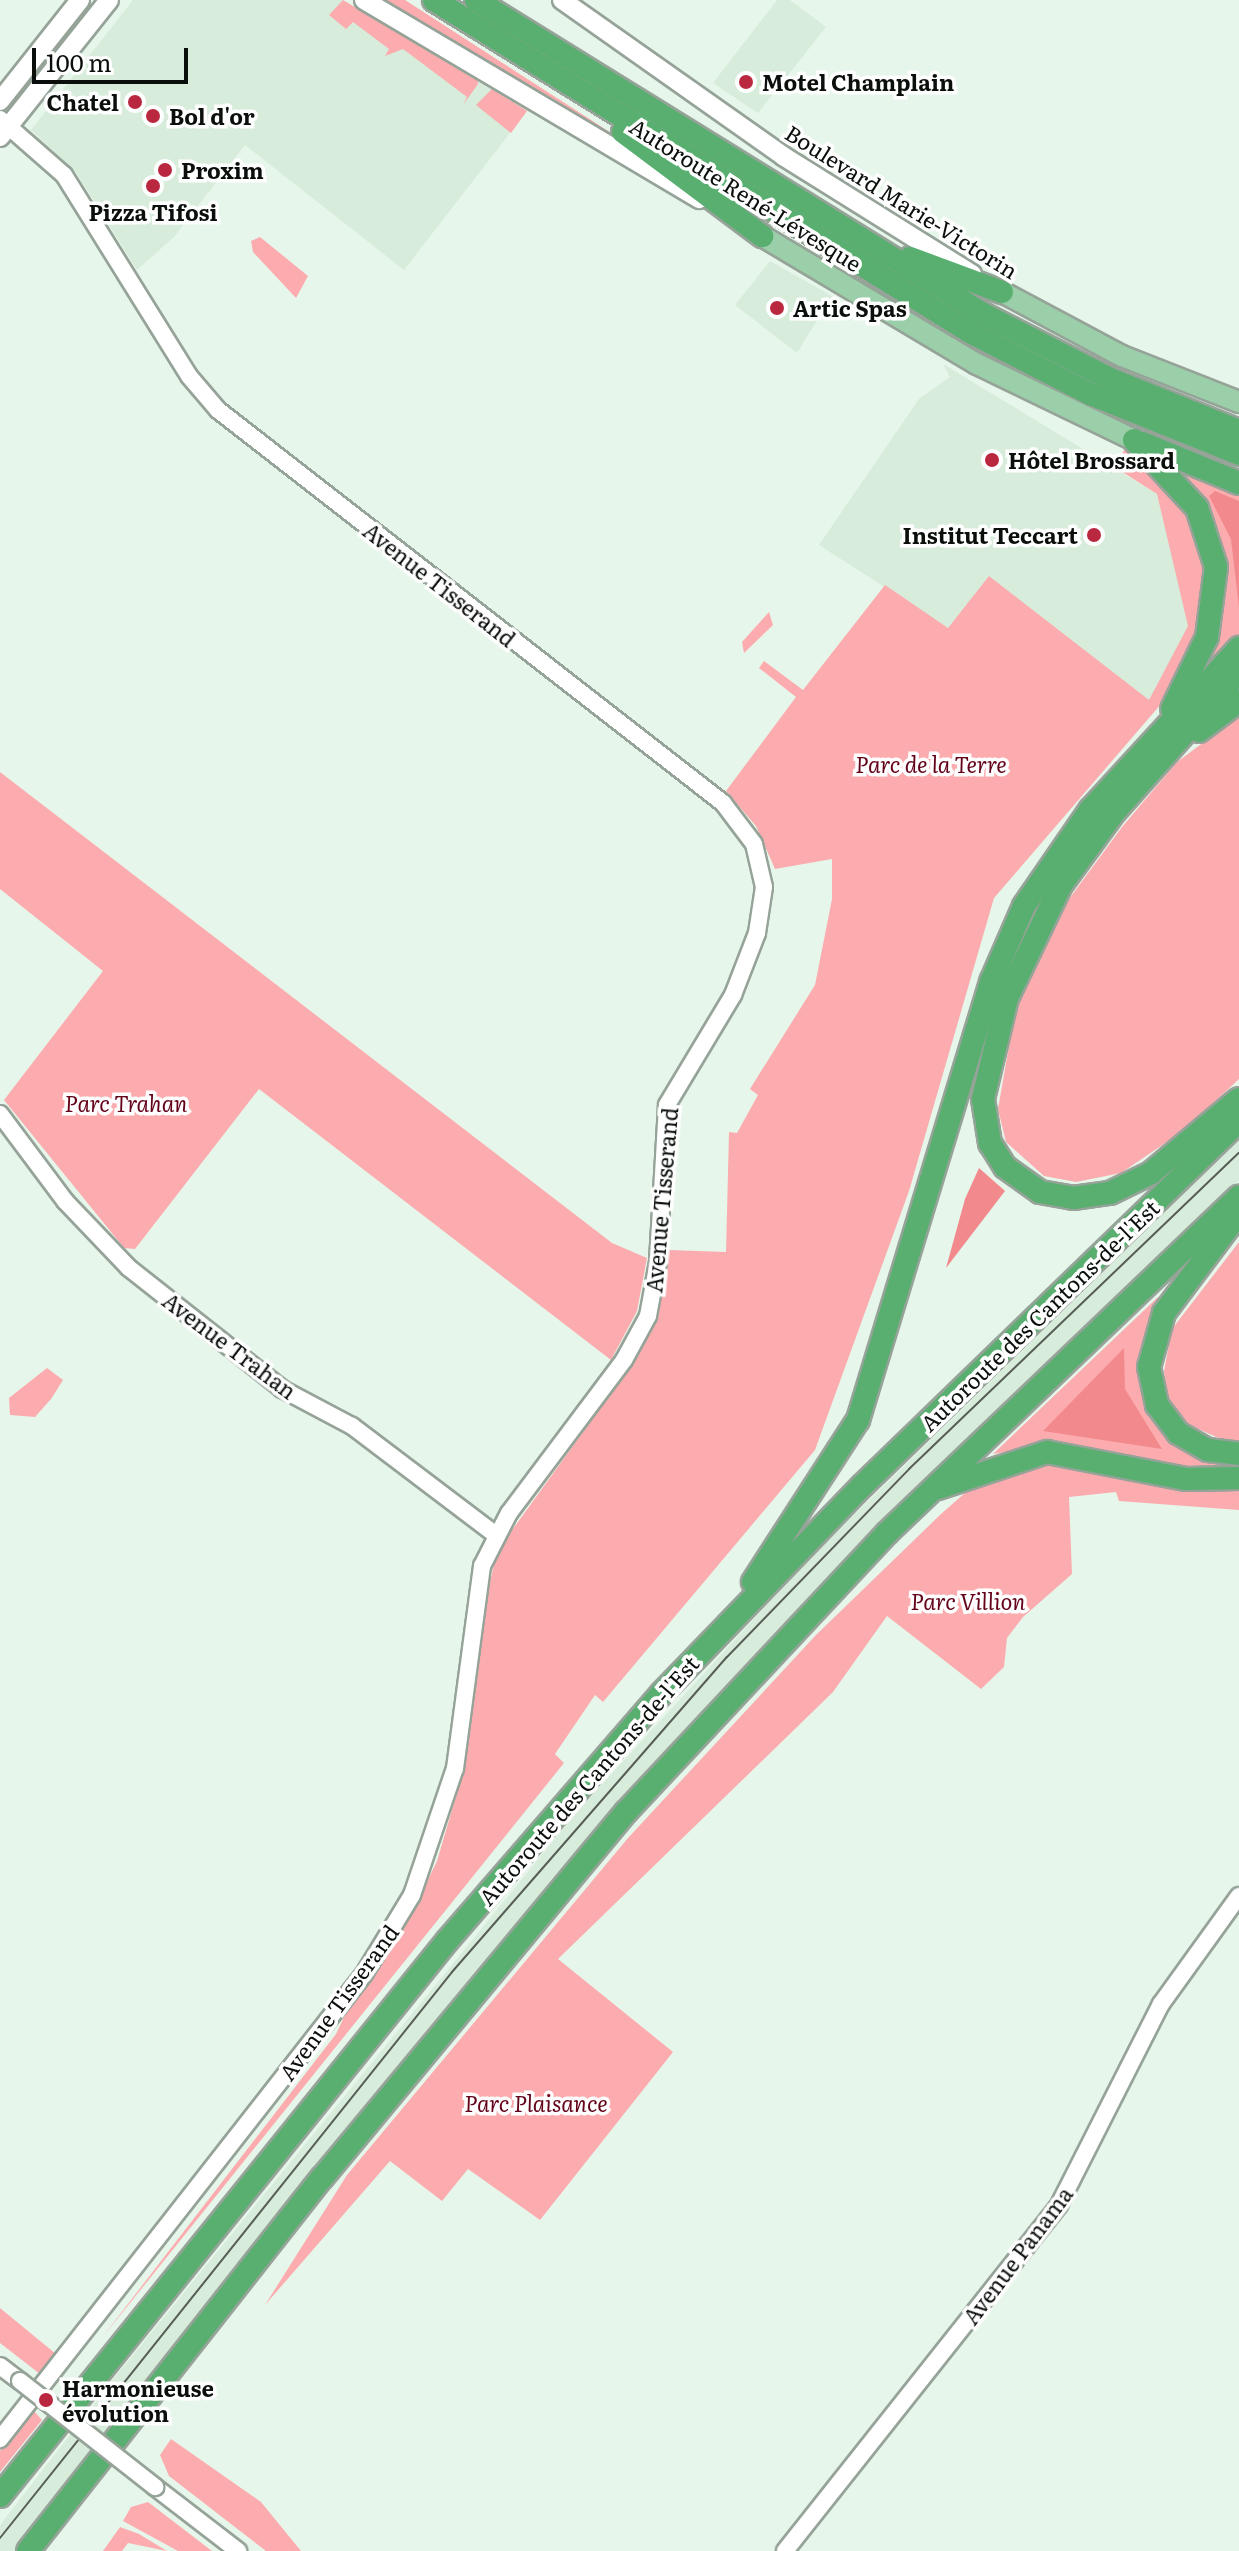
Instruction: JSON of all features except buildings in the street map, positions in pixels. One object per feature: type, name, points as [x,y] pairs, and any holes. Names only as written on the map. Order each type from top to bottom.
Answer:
[{"type":"highway","name":"Autoroute René-Lévesque","points":[[434,0],[981,339],[1098,398],[1239,454]]},
{"type":"highway","name":"Autoroute René-Lévesque","points":[[476,0],[1031,341],[1239,431]]},
{"type":"highway","points":[[531,60],[762,236]]},
{"type":"highway","points":[[864,240],[1002,292]]},
{"type":"highway","points":[[1134,440],[1239,483]]},
{"type":"highway","points":[[1134,440],[1197,508],[1216,567],[1207,637],[1160,731]]},
{"type":"highway","points":[[712,1638],[816,1495],[858,1420],[1017,920],[1058,850],[1160,731],[1239,648]]},
{"type":"highway","points":[[1239,672],[1096,834],[1031,940],[988,1059],[985,1124],[994,1152],[1018,1180],[1047,1195],[1082,1198],[1151,1173],[1239,1099]]},
{"type":"highway","points":[[1170,753],[1239,701]]},
{"type":"highway","name":"Autoroute des Cantons-de-l'Est","points":[[0,2496],[447,1941],[712,1638],[1239,1121]]},
{"type":"highway","points":[[28,2551],[565,1882],[929,1491],[1239,1197]]},
{"type":"highway","points":[[1239,1213],[1164,1313],[1149,1367],[1155,1398],[1173,1428],[1201,1448],[1239,1454]]},
{"type":"highway","points":[[929,1491],[1008,1459],[1047,1452],[1179,1478],[1239,1478]]},
{"type":"highway","points":[[43,2551],[83,2481]]},
{"type":"main road","points":[[0,101],[80,0]]},
{"type":"main road","points":[[3,127],[109,0]]},
{"type":"main road","points":[[364,0],[977,364],[1134,440]]},
{"type":"main road","name":"Boulevard Marie-Victorin","points":[[562,0],[783,156],[1002,292],[1122,356],[1239,402]]},
{"type":"street","name":"Avenue Tisserand","points":[[0,2439],[401,1917],[451,1785],[475,1594],[496,1535],[624,1360],[648,1316],[658,1262],[664,1117],[679,1076],[733,995],[757,933],[764,899],[758,854],[715,797],[218,410],[189,376],[69,181],[3,127]]},
{"type":"street","name":"Avenue Trahan","points":[[0,1114],[65,1201],[129,1268],[282,1389],[352,1426],[496,1535]]},
{"type":"street","name":"Avenue Panama","points":[[785,2551],[1059,2205],[1161,2004],[1239,1896]]},
{"type":"street","points":[[0,2366],[238,2551]]},
{"type":"shaded area","points":[[133,0],[343,0],[527,111],[404,270],[245,145],[174,237],[137,270],[76,172],[31,130]]},
{"type":"shaded area","points":[[777,0],[790,0],[826,27],[758,113],[713,83]]},
{"type":"shaded area","points":[[770,261],[832,296],[797,353],[735,305]]},
{"type":"shaded area","points":[[943,364],[1157,494],[1189,626],[1149,701],[989,577],[948,628],[819,545],[919,399],[950,377]]},
{"type":"shaded area","points":[[1215,491],[1239,501],[1239,608],[1231,539],[1209,496]]},
{"type":"shaded area","points":[[1239,1140],[1239,1180],[872,1531],[611,1812],[211,2296],[15,2551],[0,2551],[0,2525],[115,2377],[581,1807],[811,1557]]},
{"type":"shaded area","points":[[979,1168],[1005,1191],[946,1268],[965,1199]]},
{"type":"shaded area","points":[[1124,1348],[1125,1389],[1162,1449],[1043,1431]]},
{"type":"green space","points":[[343,0],[478,81],[463,105],[467,97],[403,49],[385,56],[389,49],[353,22],[346,29],[329,15]]},
{"type":"green space","points":[[376,0],[405,0],[619,138],[616,143]]},
{"type":"green space","points":[[492,89],[527,111],[511,133],[476,105]]},
{"type":"green space","points":[[260,237],[308,276],[296,298],[253,252],[251,241]]},
{"type":"green space","name":"Parc de la Terre","points":[[1124,450],[1141,460],[1199,525],[1210,602],[1180,682],[994,898],[909,1191],[815,1450],[603,1702],[595,1695],[555,1754],[564,1763],[101,2339],[336,2034],[345,2015],[161,2247],[370,1978],[410,1917],[437,1861],[462,1776],[479,1631],[497,1551],[638,1356],[658,1317],[669,1250],[726,1252],[729,1132],[737,1133],[758,1095],[750,1089],[815,985],[832,899],[832,859],[775,869],[756,826],[726,791],[796,697],[759,668],[764,661],[803,690],[885,585],[948,628],[989,576],[1149,700],[1188,626],[1157,494],[1116,468]]},
{"type":"green space","points":[[1169,460],[1239,490],[1239,641],[1196,690],[1222,614],[1223,554],[1204,504]]},
{"type":"green space","points":[[769,612],[773,625],[744,653],[742,642]]},
{"type":"green space","points":[[1239,716],[1239,1079],[1186,1129],[1121,1173],[1076,1182],[1044,1176],[1006,1142],[998,1109],[1016,1006],[1066,903],[1122,827],[1177,762]]},
{"type":"green space","name":"Parc Trahan","points":[[0,772],[612,1243],[647,1258],[637,1311],[611,1360],[259,1089],[135,1249],[124,1248],[4,1100],[103,971],[0,889]]},
{"type":"green space","points":[[1239,1242],[1239,1442],[1230,1443],[1187,1424],[1168,1399],[1164,1371],[1172,1329]]},
{"type":"green space","points":[[1158,1297],[1164,1301],[1155,1416],[1239,1462],[1239,1472],[1031,1448],[993,1454]]},
{"type":"green space","points":[[47,1368],[63,1380],[51,1399],[35,1417],[10,1415],[9,1398]]},
{"type":"green space","points":[[1040,1461],[1239,1485],[1239,1510],[1119,1501],[1116,1492],[1069,1497],[1072,1574],[1023,1617],[1007,1638],[1004,1667],[981,1689],[887,1616],[833,1692],[558,1959],[673,2052],[540,2220],[468,2169],[442,2201],[390,2161],[265,2305],[347,2175],[628,1838],[816,1635],[941,1514],[974,1485]]},
{"type":"green space","points":[[0,2308],[56,2354],[40,2374],[0,2343]]},
{"type":"green space","points":[[34,2411],[42,2420],[0,2472],[0,2451]]},
{"type":"green space","points":[[171,2439],[261,2502],[301,2551],[266,2551],[169,2476],[160,2455]]},
{"type":"green space","points":[[148,2502],[212,2551],[178,2551],[123,2521],[131,2507]]},
{"type":"green space","points":[[120,2527],[139,2534],[167,2551],[128,2543],[122,2551],[103,2551]]},
{"type":"tram line","points":[[0,2538],[452,1972],[727,1657],[909,1469],[1239,1153]]},
{"type":"place","name":"Motel Champlain","points":[[746,82]]},
{"type":"place","name":"Chatel","points":[[135,102]]},
{"type":"place","name":"Bol d'or","points":[[153,116]]},
{"type":"place","name":"Proxim","points":[[165,170]]},
{"type":"place","name":"Pizza Tifosi","points":[[153,186]]},
{"type":"place","name":"Artic Spas","points":[[777,308]]},
{"type":"place","name":"Hôtel Brossard","points":[[992,460]]},
{"type":"place","name":"Institut Teccart","points":[[1094,535]]},
{"type":"place","name":"Harmonieuse évolution","points":[[46,2400]]},
{"type":"park label","name":"Parc Villion","points":[[968,1601]]},
{"type":"park label","name":"Parc Plaisance","points":[[536,2103]]}]
